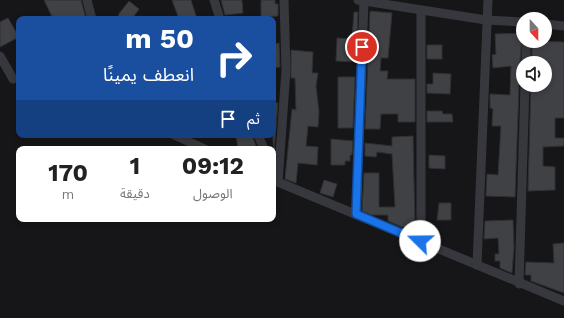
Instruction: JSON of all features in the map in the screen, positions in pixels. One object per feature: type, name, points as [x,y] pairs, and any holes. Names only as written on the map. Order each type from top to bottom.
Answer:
[{"type":"street","points":[[87,0],[91,16]]},
{"type":"street","points":[[214,0],[219,16]]},
{"type":"street","points":[[284,0],[286,70],[276,181],[478,265],[519,284],[564,301]]},
{"type":"street","points":[[356,214],[361,0],[486,20],[516,22]]},
{"type":"street","points":[[478,265],[486,20],[488,0]]},
{"type":"street","points":[[420,10],[420,241]]},
{"type":"street","points":[[552,25],[564,26]]},
{"type":"street","points":[[0,56],[13,79]]},
{"type":"street","points":[[519,284],[525,92]]},
{"type":"street","points":[[181,138],[198,146]]},
{"type":"building","points":[[44,0],[81,0],[85,16],[52,16]]},
{"type":"building","points":[[172,0],[191,0],[196,16],[178,16]]},
{"type":"building","points":[[221,0],[242,0],[243,13],[225,15]]},
{"type":"building","points":[[261,0],[275,0],[275,4],[278,4],[278,16],[261,16]]},
{"type":"building","points":[[129,1],[139,9],[134,16],[118,15]]},
{"type":"building","points":[[370,11],[392,13],[388,58],[381,58],[380,71],[388,71],[387,79],[415,79],[415,122],[398,122],[398,114],[381,114],[380,129],[365,129]]},
{"type":"building","points":[[354,12],[358,12],[356,62],[336,61],[337,38],[352,39]]},
{"type":"building","points":[[8,18],[16,32],[16,39],[0,47],[0,22]]},
{"type":"building","points":[[516,33],[516,48],[521,48],[520,56],[516,56],[516,92],[519,92],[515,197],[486,196],[487,174],[498,175],[501,126],[492,126],[493,109],[490,108],[490,94],[510,95],[511,66],[493,68],[492,55],[496,54],[495,34]]},
{"type":"building","points":[[552,42],[564,42],[564,118],[555,118],[555,138],[564,138],[564,146],[543,147],[543,166],[555,167],[555,190],[528,191],[531,92],[552,92],[552,56],[532,56],[532,48],[552,48]]},
{"type":"building","points":[[279,43],[280,67],[276,68],[276,44]]},
{"type":"building","points":[[427,45],[442,45],[442,59],[427,59]]},
{"type":"building","points":[[291,50],[313,52],[312,73],[318,73],[316,86],[319,112],[318,127],[308,126],[306,146],[318,147],[317,165],[298,163],[296,183],[285,179],[292,109],[296,110],[295,78],[291,78]]},
{"type":"building","points":[[433,73],[451,74],[450,94],[427,93],[427,84],[433,84]]},
{"type":"building","points":[[338,77],[355,77],[353,128],[338,128]]},
{"type":"building","points":[[276,103],[278,103],[276,127]]},
{"type":"building","points":[[427,111],[442,111],[443,114],[452,114],[453,122],[427,122]]},
{"type":"building","points":[[413,136],[415,226],[402,227],[388,221],[388,215],[372,215],[362,211],[364,173],[379,173],[379,207],[395,207],[392,154],[377,152],[376,157],[365,156],[365,143],[392,146],[392,137]]},
{"type":"building","points":[[236,138],[253,138],[256,146],[238,146]]},
{"type":"building","points":[[273,138],[275,138],[274,146],[274,146]]},
{"type":"building","points":[[331,139],[353,141],[350,161],[345,161],[345,165],[331,165]]},
{"type":"building","points":[[429,155],[445,156],[445,169],[429,168]]},
{"type":"building","points":[[324,180],[337,184],[333,197],[320,193]]},
{"type":"building","points":[[439,203],[451,203],[451,220],[437,220]]},
{"type":"building","points":[[513,220],[514,247],[512,273],[500,268],[500,261],[495,261],[495,254],[499,254],[498,238],[484,239],[485,221]]},
{"type":"building","points":[[564,243],[564,293],[531,281],[531,275],[525,275],[526,262],[554,263],[553,244]]},
{"type":"route","points":[[362,47],[356,214],[420,241]]}]
